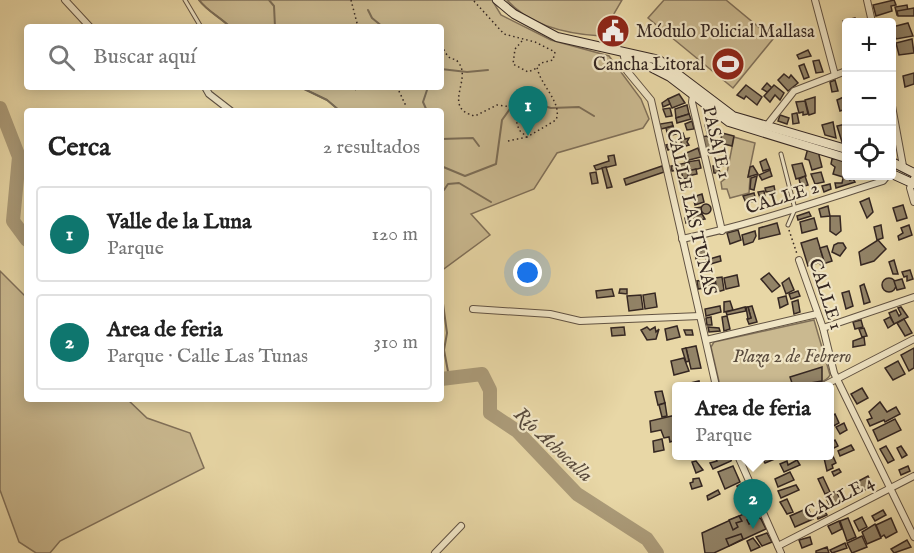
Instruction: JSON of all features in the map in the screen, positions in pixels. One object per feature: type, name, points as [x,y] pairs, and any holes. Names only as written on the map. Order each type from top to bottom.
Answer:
[{"type":"main road","points":[[497,0],[514,14],[557,37],[622,52],[657,68],[696,92],[729,122],[767,128],[842,147]]},
{"type":"main road","points":[[767,128],[842,156]]},
{"type":"main road","points":[[896,164],[914,173]]},
{"type":"main road","points":[[896,169],[903,166]]},
{"type":"main road","points":[[896,176],[913,181]]},
{"type":"street","points":[[65,0],[87,24]]},
{"type":"street","points":[[815,0],[835,75]]},
{"type":"street","points":[[867,0],[871,18]]},
{"type":"street","name":"CALLE LAS TUNAS","points":[[622,52],[627,71],[651,100],[715,382]]},
{"type":"street","points":[[767,128],[794,91],[843,72]]},
{"type":"street","points":[[207,90],[227,108]]},
{"type":"street","name":"PASAJE 1","points":[[696,92],[692,102],[722,231]]},
{"type":"street","points":[[895,126],[903,166]]},
{"type":"street","name":"CALLE 2","points":[[682,239],[722,231],[883,180]]},
{"type":"street","points":[[913,181],[914,202]]},
{"type":"street","name":"CALLE 1","points":[[799,260],[823,328],[837,380],[914,537]]},
{"type":"street","points":[[823,328],[914,297]]},
{"type":"street","points":[[472,309],[550,314],[580,321],[700,316]]},
{"type":"street","points":[[706,340],[817,314]]},
{"type":"street","points":[[833,382],[914,339]]},
{"type":"street","points":[[740,460],[781,553]]},
{"type":"street","name":"CALLE 4","points":[[778,546],[914,476]]},
{"type":"street","points":[[439,551],[461,526]]},
{"type":"lane","points":[[185,0],[199,24]]},
{"type":"lane","points":[[781,154],[795,209],[788,225]]},
{"type":"path","points":[[351,0],[356,24]]},
{"type":"path","points":[[473,0],[504,34],[522,41],[535,42],[555,52],[553,60],[541,63],[537,68],[528,72],[513,64],[515,49],[522,41]]},
{"type":"path","points":[[444,51],[447,56],[458,62],[462,74],[458,99],[463,109],[475,116],[496,105],[512,106],[519,130],[527,137]]},
{"type":"path","points":[[508,141],[527,137],[556,120],[557,106],[538,76],[537,68]]},
{"type":"path","points":[[398,90],[406,106]]},
{"type":"path","name":"CALLE 1","points":[[788,225],[799,260]]},
{"type":"green space","points":[[199,0],[492,0],[501,15],[551,40],[609,56],[641,99],[649,119],[643,128],[557,153],[534,189],[471,214],[490,235],[444,269],[444,108],[336,108],[327,100],[306,90],[444,90],[444,24],[226,24]]},
{"type":"green space","points":[[507,0],[622,0],[601,36],[562,31],[550,27],[527,16]]},
{"type":"green space","name":"Cancha Litoral","points":[[664,0],[726,0],[773,39],[733,88],[648,18]]},
{"type":"green space","points":[[734,137],[755,143],[748,177],[750,177],[749,193],[730,198],[727,189],[722,189],[721,182],[726,178]]},
{"type":"green space","points":[[0,271],[24,295],[24,402],[130,402],[147,418],[190,433],[204,468],[60,541],[50,553],[36,553],[19,542],[0,490]]},
{"type":"green space","name":"Plaza 2 de Febrero","points":[[814,320],[830,375],[820,382],[719,382],[711,347],[714,342]]},
{"type":"building","points":[[894,0],[896,5],[891,6],[892,11],[876,16],[873,5]]},
{"type":"building","points":[[907,5],[908,11],[897,15],[895,7]]},
{"type":"building","points":[[914,8],[914,16],[898,16],[897,11]]},
{"type":"building","points":[[908,23],[913,36],[896,39],[896,26]]},
{"type":"building","points":[[912,39],[914,53],[899,55],[896,43]]},
{"type":"building","points":[[808,50],[811,56],[799,59],[797,55]]},
{"type":"building","points":[[819,60],[823,72],[816,73],[813,61]]},
{"type":"building","points":[[804,64],[809,77],[804,79],[799,66]]},
{"type":"building","points":[[914,73],[914,84],[905,87],[903,76]]},
{"type":"building","points":[[784,74],[789,78],[791,75],[798,83],[788,91],[778,80]]},
{"type":"building","points":[[835,80],[838,91],[832,92],[830,82]]},
{"type":"building","points":[[767,83],[772,88],[767,92],[762,89]]},
{"type":"building","points":[[746,85],[762,97],[757,105],[746,96],[744,99],[737,95]]},
{"type":"building","points":[[774,85],[784,93],[780,100],[775,95],[770,102],[764,96]]},
{"type":"building","points":[[679,94],[685,103],[672,108],[668,99]]},
{"type":"building","points":[[815,97],[815,113],[809,115],[805,100]]},
{"type":"building","points":[[842,98],[842,110],[840,111],[837,100]]},
{"type":"building","points":[[668,99],[670,104],[663,107],[662,103]]},
{"type":"building","points":[[805,101],[808,114],[803,115],[803,112],[799,113],[796,102]]},
{"type":"building","points":[[687,105],[689,114],[676,118],[675,109]]},
{"type":"building","points":[[670,108],[672,116],[666,117],[663,109]]},
{"type":"building","points":[[797,113],[799,123],[793,124],[792,114]]},
{"type":"building","points":[[689,114],[691,119],[677,123],[676,118]]},
{"type":"building","points":[[780,115],[789,118],[787,124],[778,121]]},
{"type":"building","points":[[692,121],[694,129],[687,130],[685,124]]},
{"type":"building","points":[[672,122],[673,126],[661,129],[660,124]]},
{"type":"building","points":[[833,122],[836,138],[825,135],[822,125]]},
{"type":"building","points":[[705,125],[710,125],[712,136],[708,136]]},
{"type":"building","points":[[842,125],[842,142],[837,126]]},
{"type":"building","points":[[673,126],[676,134],[668,136],[666,128]]},
{"type":"building","points":[[679,133],[683,133],[685,139],[689,138],[687,142],[689,145],[682,147]]},
{"type":"building","points":[[722,133],[734,136],[732,146],[720,143]]},
{"type":"building","points":[[707,136],[712,139],[715,150],[705,152],[701,137]]},
{"type":"building","points":[[676,142],[678,147],[668,150],[666,145]]},
{"type":"building","points":[[698,148],[701,157],[685,161],[684,154]]},
{"type":"building","points":[[808,148],[818,151],[822,167],[812,170],[809,160],[805,159]]},
{"type":"building","points":[[614,155],[616,165],[596,170],[594,166],[609,161],[608,156]]},
{"type":"building","points":[[717,158],[728,159],[727,166],[718,166]]},
{"type":"building","points":[[766,159],[770,169],[763,171],[760,162]]},
{"type":"building","points":[[832,159],[842,160],[842,177],[833,174],[835,167],[831,164]]},
{"type":"building","points":[[699,160],[701,168],[690,171],[687,162]]},
{"type":"building","points":[[689,163],[689,178],[683,179],[681,169],[672,171],[671,166]]},
{"type":"building","points":[[802,163],[806,176],[796,179],[792,165]]},
{"type":"building","points":[[662,166],[664,172],[626,185],[624,179]]},
{"type":"building","points":[[713,166],[718,166],[720,173],[714,173]]},
{"type":"building","points":[[753,166],[758,174],[748,177],[750,167]]},
{"type":"building","points":[[606,167],[612,187],[607,188],[602,168]]},
{"type":"building","points":[[696,169],[697,174],[688,176],[688,171]]},
{"type":"building","points":[[770,170],[772,176],[762,180],[759,175]]},
{"type":"building","points":[[596,172],[598,183],[592,184],[590,173]]},
{"type":"building","points":[[821,172],[824,182],[815,184],[811,174]]},
{"type":"building","points":[[757,176],[754,190],[750,189],[751,178]]},
{"type":"building","points":[[805,176],[808,185],[801,187],[799,179]]},
{"type":"building","points":[[843,180],[855,182],[836,188],[835,183],[842,183]]},
{"type":"building","points":[[830,184],[831,189],[824,192],[822,186]]},
{"type":"building","points":[[774,186],[775,191],[766,192],[765,188]]},
{"type":"building","points":[[764,191],[765,197],[760,198],[758,192]]},
{"type":"building","points":[[754,193],[756,201],[746,203],[743,196]]},
{"type":"building","points":[[702,194],[704,202],[695,205],[693,197]]},
{"type":"building","points":[[869,198],[873,212],[867,218],[860,202]]},
{"type":"building","points":[[706,204],[710,205],[710,213],[706,214],[702,213],[701,209],[702,205]]},
{"type":"building","points":[[903,205],[907,218],[897,221],[893,208]]},
{"type":"building","points":[[828,206],[830,216],[821,217],[819,209]]},
{"type":"building","points":[[701,207],[702,214],[696,215],[695,208]]},
{"type":"building","points":[[809,212],[811,216],[798,220],[797,216]]},
{"type":"building","points":[[702,214],[705,219],[686,223],[685,218]]},
{"type":"building","points":[[830,216],[840,216],[841,231],[836,235],[830,231]]},
{"type":"building","points":[[814,218],[817,229],[802,233],[800,222]]},
{"type":"building","points":[[777,223],[780,234],[759,239],[759,228]]},
{"type":"building","points":[[881,225],[883,238],[877,240],[874,227]]},
{"type":"building","points":[[909,225],[912,235],[899,240],[898,236],[903,233],[901,228]]},
{"type":"building","points":[[738,230],[741,240],[730,244],[727,233]]},
{"type":"building","points":[[755,231],[756,236],[753,242],[744,245],[742,235]]},
{"type":"building","points":[[817,238],[824,261],[808,266],[801,243]]},
{"type":"building","points":[[878,240],[886,249],[874,261],[861,265],[859,252]]},
{"type":"building","points":[[843,243],[846,248],[840,256],[832,252],[834,245]]},
{"type":"building","points":[[827,246],[832,261],[820,265],[824,261],[820,248]]},
{"type":"building","points":[[708,249],[707,256],[710,257],[696,259],[695,252]]},
{"type":"building","points":[[720,256],[721,261],[707,265],[706,260]]},
{"type":"building","points":[[894,260],[898,274],[893,274],[889,262]]},
{"type":"building","points":[[910,270],[913,279],[907,281],[907,276],[904,277],[902,272]]},
{"type":"building","points":[[769,273],[780,286],[772,292],[761,279]]},
{"type":"building","points":[[737,275],[739,286],[726,289],[724,278]]},
{"type":"building","points":[[722,277],[724,290],[717,292],[715,278]]},
{"type":"building","points":[[789,278],[794,290],[786,294],[782,283]]},
{"type":"building","points":[[886,278],[892,278],[896,285],[892,292],[886,292],[882,288],[882,282]]},
{"type":"building","points":[[710,279],[711,284],[715,283],[715,286],[698,289],[697,281]]},
{"type":"building","points":[[902,279],[905,288],[897,290],[894,281]]},
{"type":"building","points":[[864,284],[870,302],[864,304],[860,286]]},
{"type":"building","points":[[612,289],[614,296],[597,298],[596,291]]},
{"type":"building","points":[[620,289],[627,289],[627,294],[619,293]]},
{"type":"building","points":[[798,291],[800,296],[791,299],[789,294]]},
{"type":"building","points":[[849,291],[853,306],[846,309],[842,293]]},
{"type":"building","points":[[655,293],[657,307],[645,309],[643,295]]},
{"type":"building","points":[[641,295],[643,309],[629,311],[627,296]]},
{"type":"building","points":[[786,296],[788,304],[780,308],[778,298]]},
{"type":"building","points":[[798,300],[800,312],[794,314],[792,302]]},
{"type":"building","points":[[730,301],[733,310],[724,312],[724,302]]},
{"type":"building","points":[[720,306],[721,312],[706,316],[705,309]]},
{"type":"building","points":[[752,306],[757,322],[749,324],[747,319],[751,318],[748,307]]},
{"type":"building","points":[[745,307],[746,311],[727,315],[726,312]]},
{"type":"building","points":[[746,307],[748,307],[751,318],[748,319]]},
{"type":"building","points":[[901,307],[908,317],[894,324],[889,313],[896,310],[899,316],[901,314],[898,308]]},
{"type":"building","points":[[727,316],[730,329],[724,331],[722,317]]},
{"type":"building","points":[[711,317],[712,325],[707,325],[706,318]]},
{"type":"building","points":[[890,317],[894,324],[888,328],[884,320]]},
{"type":"building","points":[[904,319],[912,333],[905,336],[897,323]]},
{"type":"building","points":[[861,320],[863,327],[855,329],[853,322]]},
{"type":"building","points":[[677,326],[680,337],[667,340],[665,329]]},
{"type":"building","points":[[624,327],[625,335],[612,336],[611,328]]},
{"type":"building","points":[[647,327],[650,330],[655,327],[656,332],[659,329],[656,339],[647,340],[641,330]]},
{"type":"building","points":[[708,327],[719,328],[720,331],[709,332]]},
{"type":"building","points":[[864,328],[867,336],[862,337],[859,329]]},
{"type":"building","points":[[684,330],[692,330],[693,335],[686,335]]},
{"type":"building","points":[[864,337],[865,345],[853,347],[853,341]]},
{"type":"building","points":[[696,346],[701,368],[691,369],[686,348]]},
{"type":"building","points":[[686,348],[689,361],[686,362],[682,349]]},
{"type":"building","points":[[914,348],[914,368],[909,371],[901,355]]},
{"type":"building","points":[[684,358],[689,371],[674,375],[671,361]]},
{"type":"building","points":[[898,361],[905,374],[893,380],[885,368]]},
{"type":"building","points":[[822,367],[822,381],[792,382],[790,377]]},
{"type":"building","points":[[862,388],[868,398],[857,404],[851,394]]},
{"type":"building","points":[[662,391],[665,403],[658,405],[655,392]]},
{"type":"building","points":[[880,402],[887,412],[896,407],[900,414],[885,422],[884,420],[870,426],[867,420],[872,418],[869,412]]},
{"type":"building","points":[[665,403],[667,416],[662,417],[659,405]]},
{"type":"building","points":[[834,415],[839,423],[834,426]]},
{"type":"building","points":[[672,416],[672,441],[670,442],[669,437],[664,438],[661,430],[651,432],[650,421]]},
{"type":"building","points":[[895,419],[901,430],[878,441],[873,430]]},
{"type":"building","points":[[844,423],[847,430],[840,434],[836,427]]},
{"type":"building","points":[[662,439],[664,450],[654,452],[653,441]]},
{"type":"building","points":[[851,445],[854,450],[840,456],[838,451]]},
{"type":"building","points":[[886,446],[894,460],[888,463],[880,449]]},
{"type":"building","points":[[901,446],[907,455],[902,458],[897,448]]},
{"type":"building","points":[[834,458],[836,463],[827,471],[824,460]]},
{"type":"building","points":[[731,460],[713,469],[710,463]]},
{"type":"building","points":[[797,460],[800,465],[784,472],[780,464],[787,461],[788,465]]},
{"type":"building","points":[[696,461],[703,470],[696,473],[692,462]]},
{"type":"building","points":[[733,466],[740,482],[725,489],[718,472]]},
{"type":"building","points":[[908,466],[910,471],[901,475],[899,470]]},
{"type":"building","points":[[839,469],[841,472],[834,476],[832,472]]},
{"type":"building","points":[[790,472],[794,480],[778,487],[775,479]]},
{"type":"building","points":[[868,476],[873,486],[857,494],[855,483]]},
{"type":"building","points":[[823,477],[830,492],[825,494],[818,479]]},
{"type":"building","points":[[699,478],[702,486],[692,489],[690,483],[693,479]]},
{"type":"building","points":[[743,483],[749,494],[742,497],[737,486]]},
{"type":"building","points":[[796,485],[799,490],[781,498],[778,491]]},
{"type":"building","points":[[718,490],[720,494],[708,500],[707,496]]},
{"type":"building","points":[[836,491],[842,503],[831,508],[825,496]]},
{"type":"building","points":[[749,494],[752,500],[746,502],[744,497]]},
{"type":"building","points":[[787,499],[793,512],[787,514],[780,502]]},
{"type":"building","points":[[808,508],[813,519],[795,527],[790,516]]},
{"type":"building","points":[[824,510],[827,515],[818,519],[816,514]]},
{"type":"building","points":[[883,510],[886,515],[875,521],[872,516]]},
{"type":"building","points":[[750,511],[761,519],[756,521]]},
{"type":"building","points":[[750,511],[761,519],[766,529],[714,553],[705,553],[702,533]]},
{"type":"building","points":[[739,516],[742,521],[736,523],[738,527],[733,530],[729,520]]},
{"type":"building","points":[[754,517],[756,521],[749,524],[747,520]]},
{"type":"building","points":[[862,517],[867,527],[859,531],[854,521]]},
{"type":"building","points":[[848,518],[856,537],[847,541],[840,521]]},
{"type":"building","points":[[891,518],[897,532],[886,538],[884,535],[881,537],[876,525]]},
{"type":"building","points":[[839,521],[842,529],[832,534],[828,526]]},
{"type":"building","points":[[875,524],[881,538],[867,544],[862,532]]},
{"type":"building","points":[[767,533],[772,542],[762,546],[756,537]]},
{"type":"building","points":[[741,534],[743,539],[729,546],[726,539]]},
{"type":"building","points":[[862,536],[867,547],[852,553],[847,543]]},
{"type":"building","points":[[810,537],[812,544],[802,548],[799,540]]},
{"type":"building","points":[[753,538],[760,547],[751,551],[747,541]]},
{"type":"building","points":[[907,540],[911,547],[894,553],[891,549]]},
{"type":"building","points":[[845,543],[847,548],[832,553],[830,550]]},
{"type":"building","points":[[827,547],[829,553],[816,553],[816,551]]},
{"type":"waterway","points":[[199,0],[226,24]]},
{"type":"waterway","points":[[269,0],[274,6],[275,24]]},
{"type":"waterway","points":[[368,10],[372,18],[379,24]]},
{"type":"waterway","points":[[444,69],[467,72],[488,70]]},
{"type":"waterway","points":[[306,90],[327,100],[336,108]]},
{"type":"waterway","points":[[426,108],[423,102],[427,90]]},
{"type":"waterway","points":[[444,167],[465,176],[496,164],[502,120],[514,103],[529,102],[551,108],[579,107],[594,116]]},
{"type":"waterway","name":"Río Achocalla","points":[[0,108],[19,157],[13,221],[24,236]]},
{"type":"waterway","points":[[444,139],[473,138],[479,146]]},
{"type":"waterway","points":[[444,190],[448,184],[459,183],[491,202]]},
{"type":"waterway","points":[[444,311],[447,333],[444,350]]},
{"type":"waterway","points":[[444,350],[449,377]]},
{"type":"waterway","name":"Río Achocalla","points":[[444,379],[482,374],[490,390],[490,413],[517,431],[577,494],[647,539],[657,553]]},
{"type":"place","name":"Módulo Policial Mallasa","points":[[613,31]]},
{"type":"place","name":"Cancha Litoral","points":[[728,64]]},
{"type":"place","name":"Valle de la Luna","points":[[528,136]]},
{"type":"place","name":"Area de feria","points":[[753,529]]}]
